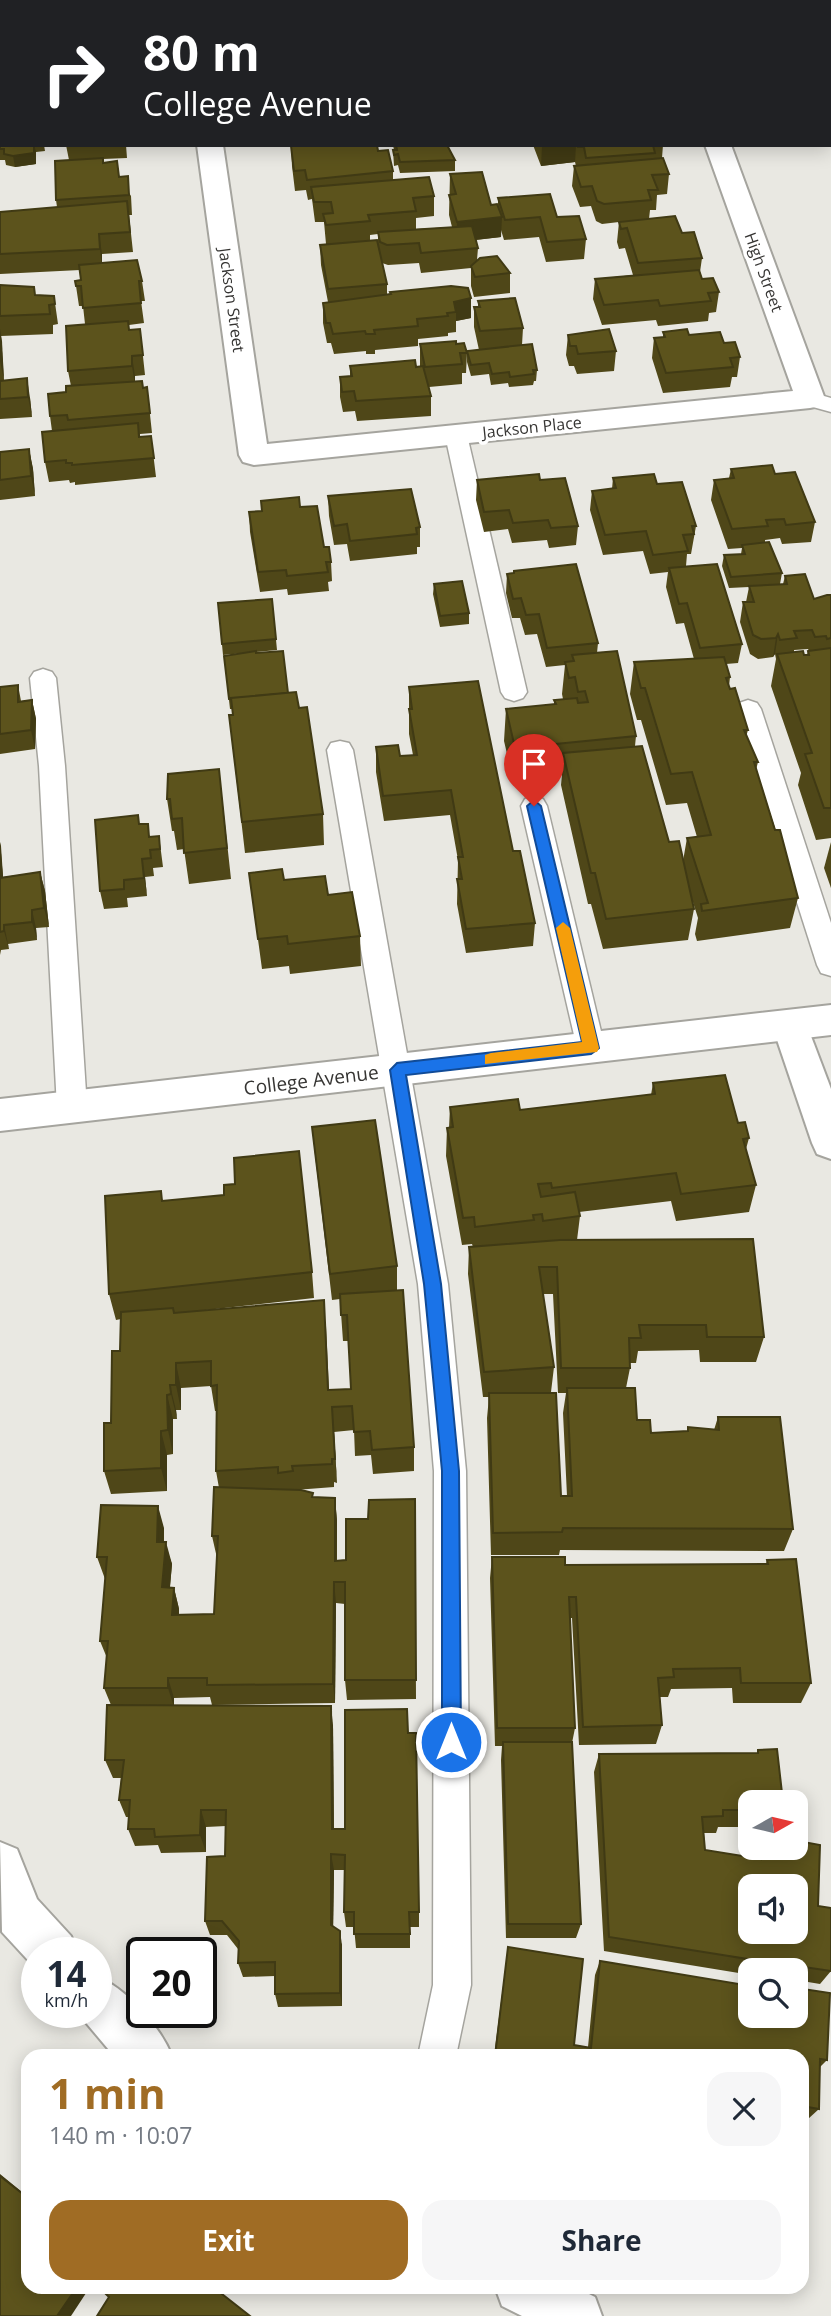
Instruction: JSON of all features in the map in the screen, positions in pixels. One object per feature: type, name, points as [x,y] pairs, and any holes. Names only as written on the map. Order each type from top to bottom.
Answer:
[{"type":"street","name":"Jackson Street","points":[[210,147],[254,455]]},
{"type":"street","name":"High Street","points":[[719,147],[821,402]]},
{"type":"street","name":"Jackson Place","points":[[254,455],[821,402]]},
{"type":"street","name":"College Avenue","points":[[0,1115],[831,1020]]},
{"type":"street","points":[[790,1025],[831,1143]]},
{"type":"street","points":[[0,1866],[19,1915],[39,1937]]},
{"type":"street","points":[[112,2018],[141,2049]]},
{"type":"street","points":[[534,2294],[576,2316]]},
{"type":"lane","points":[[456,435],[513,692]]},
{"type":"lane","points":[[43,678],[52,766],[72,1108]]},
{"type":"lane","points":[[748,709],[831,965]]},
{"type":"lane","points":[[340,750],[433,1284],[450,1471],[452,1985],[438,2049]]},
{"type":"lane","points":[[534,806],[591,1048]]},
{"type":"building","points":[[34,147],[34,153],[13,156],[4,154],[4,149],[0,149]]},
{"type":"building","points":[[291,147],[377,147],[378,151],[388,150],[393,171],[307,180],[305,170],[294,171]]},
{"type":"building","points":[[396,147],[448,147],[455,160],[400,162],[398,154],[394,155],[393,150],[397,150]]},
{"type":"building","points":[[584,147],[654,147],[655,153],[586,158]]},
{"type":"building","points":[[103,158],[103,163],[117,161],[119,177],[128,176],[129,195],[56,200],[55,161]]},
{"type":"building","points":[[663,158],[669,174],[652,175],[658,190],[648,190],[651,200],[604,204],[597,201],[592,186],[581,187],[574,166]]},
{"type":"building","points":[[482,172],[491,205],[497,204],[502,217],[457,222],[449,195],[456,194],[450,174]]},
{"type":"building","points":[[429,177],[434,196],[413,198],[416,211],[368,215],[370,221],[326,225],[323,214],[333,213],[331,202],[314,202],[311,187]]},
{"type":"building","points":[[550,194],[557,217],[579,216],[586,239],[547,242],[540,217],[505,220],[498,198]]},
{"type":"building","points":[[127,201],[130,232],[99,234],[100,249],[0,254],[0,212]]},
{"type":"building","points":[[675,216],[682,233],[694,232],[702,258],[638,263],[627,228],[621,229],[619,222]]},
{"type":"building","points":[[472,226],[478,248],[421,253],[419,243],[387,245],[380,242],[378,232]]},
{"type":"building","points":[[377,240],[387,284],[328,289],[320,245]]},
{"type":"building","points":[[497,256],[510,273],[475,277],[471,266],[480,258]]},
{"type":"building","points":[[137,260],[142,281],[139,281],[141,303],[83,308],[81,286],[76,286],[75,281],[81,280],[79,265]]},
{"type":"building","points":[[699,270],[702,279],[713,278],[719,292],[708,293],[711,301],[660,306],[658,300],[604,305],[595,279]]},
{"type":"building","points":[[0,285],[34,287],[35,295],[54,296],[55,304],[49,305],[50,314],[0,316]]},
{"type":"building","points":[[451,286],[468,288],[471,298],[454,302],[456,312],[447,313],[448,316],[417,319],[418,326],[374,330],[375,334],[366,334],[365,331],[333,334],[330,323],[326,323],[323,303]]},
{"type":"building","points":[[515,298],[523,328],[480,331],[474,307],[480,307],[478,301]]},
{"type":"building","points":[[128,321],[129,330],[140,329],[143,355],[132,356],[132,366],[68,371],[66,326]]},
{"type":"building","points":[[609,329],[616,351],[578,354],[576,346],[570,346],[568,335]]},
{"type":"building","points":[[687,329],[689,335],[720,332],[724,343],[735,342],[740,357],[730,358],[733,367],[666,373],[654,338],[665,337],[663,332]]},
{"type":"building","points":[[456,341],[456,344],[464,343],[467,353],[460,353],[462,364],[425,367],[420,344]]},
{"type":"building","points":[[532,344],[537,370],[533,370],[534,374],[510,377],[509,372],[492,374],[489,363],[471,365],[467,351]]},
{"type":"building","points":[[415,360],[416,367],[423,366],[431,396],[356,401],[354,391],[342,392],[340,377],[352,376],[350,366]]},
{"type":"building","points":[[27,378],[28,397],[0,399],[0,381]]},
{"type":"building","points":[[142,381],[143,388],[147,387],[150,413],[68,420],[67,415],[50,416],[48,394],[66,392],[66,386]]},
{"type":"building","points":[[138,423],[139,437],[151,436],[154,458],[72,465],[66,463],[66,460],[45,462],[42,432]]},
{"type":"building","points":[[29,449],[31,476],[0,480],[0,452]]},
{"type":"building","points":[[772,465],[775,474],[795,472],[815,522],[786,525],[784,519],[766,520],[768,526],[732,529],[714,480],[734,478],[731,469]]},
{"type":"building","points":[[539,474],[540,480],[565,478],[578,526],[551,528],[548,520],[513,523],[509,510],[484,512],[477,480]]},
{"type":"building","points":[[654,474],[657,484],[682,482],[696,526],[692,526],[694,534],[683,535],[688,551],[653,555],[646,531],[605,535],[592,491],[616,488],[613,478]]},
{"type":"building","points":[[411,489],[420,527],[416,528],[417,534],[350,541],[347,524],[334,526],[328,496]]},
{"type":"building","points":[[299,497],[300,507],[317,506],[324,547],[329,547],[331,562],[326,562],[328,572],[287,576],[286,570],[258,572],[249,512],[262,511],[261,501]]},
{"type":"building","points":[[769,542],[782,573],[731,577],[724,555],[745,554],[742,545]]},
{"type":"building","points":[[576,564],[598,643],[547,648],[539,614],[526,615],[521,598],[513,599],[507,574]]},
{"type":"building","points":[[717,564],[742,644],[700,648],[687,603],[679,604],[669,568]]},
{"type":"building","points":[[805,574],[814,599],[831,595],[831,638],[815,637],[812,630],[794,631],[797,638],[780,640],[778,634],[776,638],[761,639],[753,635],[743,602],[754,602],[749,586],[787,584],[785,576]]},
{"type":"building","points":[[462,581],[469,613],[440,616],[434,584]]},
{"type":"building","points":[[272,599],[276,639],[222,644],[218,603]]},
{"type":"building","points":[[831,648],[831,808],[824,808],[805,754],[812,753],[777,654],[803,651],[804,655],[809,655],[808,651]]},
{"type":"building","points":[[256,651],[283,651],[288,693],[229,699],[224,656]]},
{"type":"building","points":[[617,651],[636,736],[515,748],[506,709],[556,704],[554,700],[577,698],[578,703],[588,702],[585,691],[578,692],[575,677],[569,678],[565,662],[574,661],[572,655]]},
{"type":"building","points":[[724,657],[730,677],[726,678],[730,689],[735,688],[748,730],[744,730],[758,762],[754,762],[775,830],[780,830],[798,898],[702,911],[701,904],[708,903],[687,838],[711,835],[692,772],[671,774],[645,688],[641,688],[634,662]]},
{"type":"building","points":[[478,681],[513,851],[520,851],[535,923],[466,929],[457,879],[462,879],[458,857],[463,857],[451,790],[383,796],[376,747],[398,745],[400,756],[417,755],[409,709],[412,709],[409,687]]},
{"type":"building","points":[[18,685],[18,702],[32,700],[31,730],[0,734],[0,687]]},
{"type":"building","points":[[296,692],[299,708],[307,707],[323,814],[242,822],[229,715],[233,715],[231,698]]},
{"type":"building","points":[[642,746],[669,842],[679,841],[694,909],[606,919],[595,873],[591,873],[563,753]]},
{"type":"building","points":[[219,769],[227,848],[184,853],[182,818],[172,819],[170,799],[167,799],[168,774]]},
{"type":"building","points":[[138,815],[139,824],[148,824],[149,837],[159,836],[160,849],[150,850],[151,858],[142,859],[144,878],[124,880],[124,889],[100,891],[95,820]]},
{"type":"building","points":[[282,869],[284,880],[325,876],[328,895],[352,892],[360,936],[288,944],[287,936],[258,939],[249,873]]},
{"type":"building","points":[[40,872],[44,908],[32,910],[32,922],[4,925],[4,931],[0,932],[0,878]]},
{"type":"building","points":[[725,1075],[738,1123],[745,1122],[749,1138],[743,1139],[756,1185],[681,1194],[676,1173],[552,1188],[551,1183],[538,1184],[541,1197],[575,1192],[580,1216],[543,1221],[542,1214],[533,1215],[534,1220],[475,1227],[474,1217],[463,1218],[447,1128],[453,1127],[450,1107],[518,1099],[520,1110],[655,1094],[653,1083]]},
{"type":"building","points":[[375,1120],[397,1266],[330,1274],[312,1127]]},
{"type":"building","points":[[299,1151],[312,1272],[109,1294],[105,1196],[161,1191],[162,1201],[224,1195],[224,1185],[235,1184],[234,1158]]},
{"type":"building","points":[[753,1239],[764,1337],[707,1337],[706,1325],[639,1325],[641,1338],[629,1338],[630,1368],[561,1368],[557,1267],[539,1267],[554,1367],[484,1372],[469,1247],[560,1240]]},
{"type":"building","points":[[403,1290],[414,1447],[372,1450],[370,1431],[354,1432],[352,1406],[332,1407],[335,1459],[332,1459],[332,1464],[292,1466],[293,1471],[278,1473],[278,1467],[216,1471],[217,1385],[211,1386],[211,1361],[176,1363],[176,1385],[170,1385],[171,1394],[167,1395],[168,1430],[161,1431],[161,1468],[104,1471],[104,1423],[111,1423],[112,1351],[120,1351],[121,1312],[173,1308],[174,1313],[324,1300],[328,1390],[351,1389],[347,1315],[341,1315],[340,1294]]},
{"type":"building","points":[[567,1388],[635,1388],[637,1420],[650,1420],[651,1433],[688,1431],[688,1427],[719,1430],[718,1417],[780,1417],[793,1529],[563,1528],[562,1532],[493,1533],[489,1393],[556,1393],[561,1496],[572,1496]]},
{"type":"building","points":[[214,1487],[301,1490],[313,1493],[312,1497],[335,1498],[335,1561],[346,1560],[346,1519],[368,1519],[369,1500],[415,1499],[416,1680],[345,1680],[345,1582],[334,1582],[333,1684],[207,1685],[207,1678],[168,1678],[168,1688],[104,1688],[108,1641],[100,1641],[107,1557],[97,1557],[101,1505],[158,1506],[157,1542],[166,1542],[162,1587],[174,1588],[172,1615],[214,1614],[218,1536],[212,1536]]},
{"type":"building","points":[[492,1557],[565,1557],[565,1565],[768,1564],[767,1560],[796,1559],[811,1683],[741,1683],[740,1668],[673,1669],[674,1677],[658,1678],[662,1725],[583,1727],[576,1597],[569,1597],[575,1728],[497,1728]]},
{"type":"building","points":[[107,1705],[331,1706],[332,1829],[345,1829],[345,1710],[407,1709],[408,1733],[416,1733],[419,1912],[409,1912],[410,1934],[354,1934],[354,1912],[344,1912],[345,1855],[331,1854],[331,1925],[340,1931],[340,1993],[275,1994],[275,1962],[238,1963],[239,1941],[222,1921],[205,1921],[207,1857],[225,1856],[226,1810],[201,1810],[200,1835],[155,1837],[154,1829],[128,1829],[130,1800],[119,1800],[124,1760],[105,1760]]},
{"type":"building","points":[[503,1742],[572,1742],[581,1924],[508,1924]]},
{"type":"building","points":[[777,1749],[782,1790],[738,1790],[738,1810],[723,1810],[723,1816],[702,1817],[705,1850],[738,1855],[738,1860],[808,1860],[808,1843],[820,1845],[818,1906],[831,1908],[831,1971],[808,1968],[808,1958],[741,1958],[609,1937],[599,1754],[758,1753],[758,1750]]},
{"type":"building","points":[[508,1947],[583,1959],[574,2045],[591,2048],[600,1961],[738,1984],[738,2028],[808,2028],[808,1990],[830,1993],[827,2060],[820,2059],[819,2109],[809,2107],[809,2049],[496,2049]]},
{"type":"building","points":[[0,2176],[21,2192],[21,2294],[72,2294],[57,2316],[0,2316]]},
{"type":"building","points":[[106,2294],[222,2294],[250,2316],[97,2316],[109,2297]]},
{"type":"slow traffic","points":[[491,1059],[591,1048],[563,928]]},
{"type":"route","points":[[451,1742],[450,1471],[433,1284],[397,1070],[591,1048],[534,806]]}]
